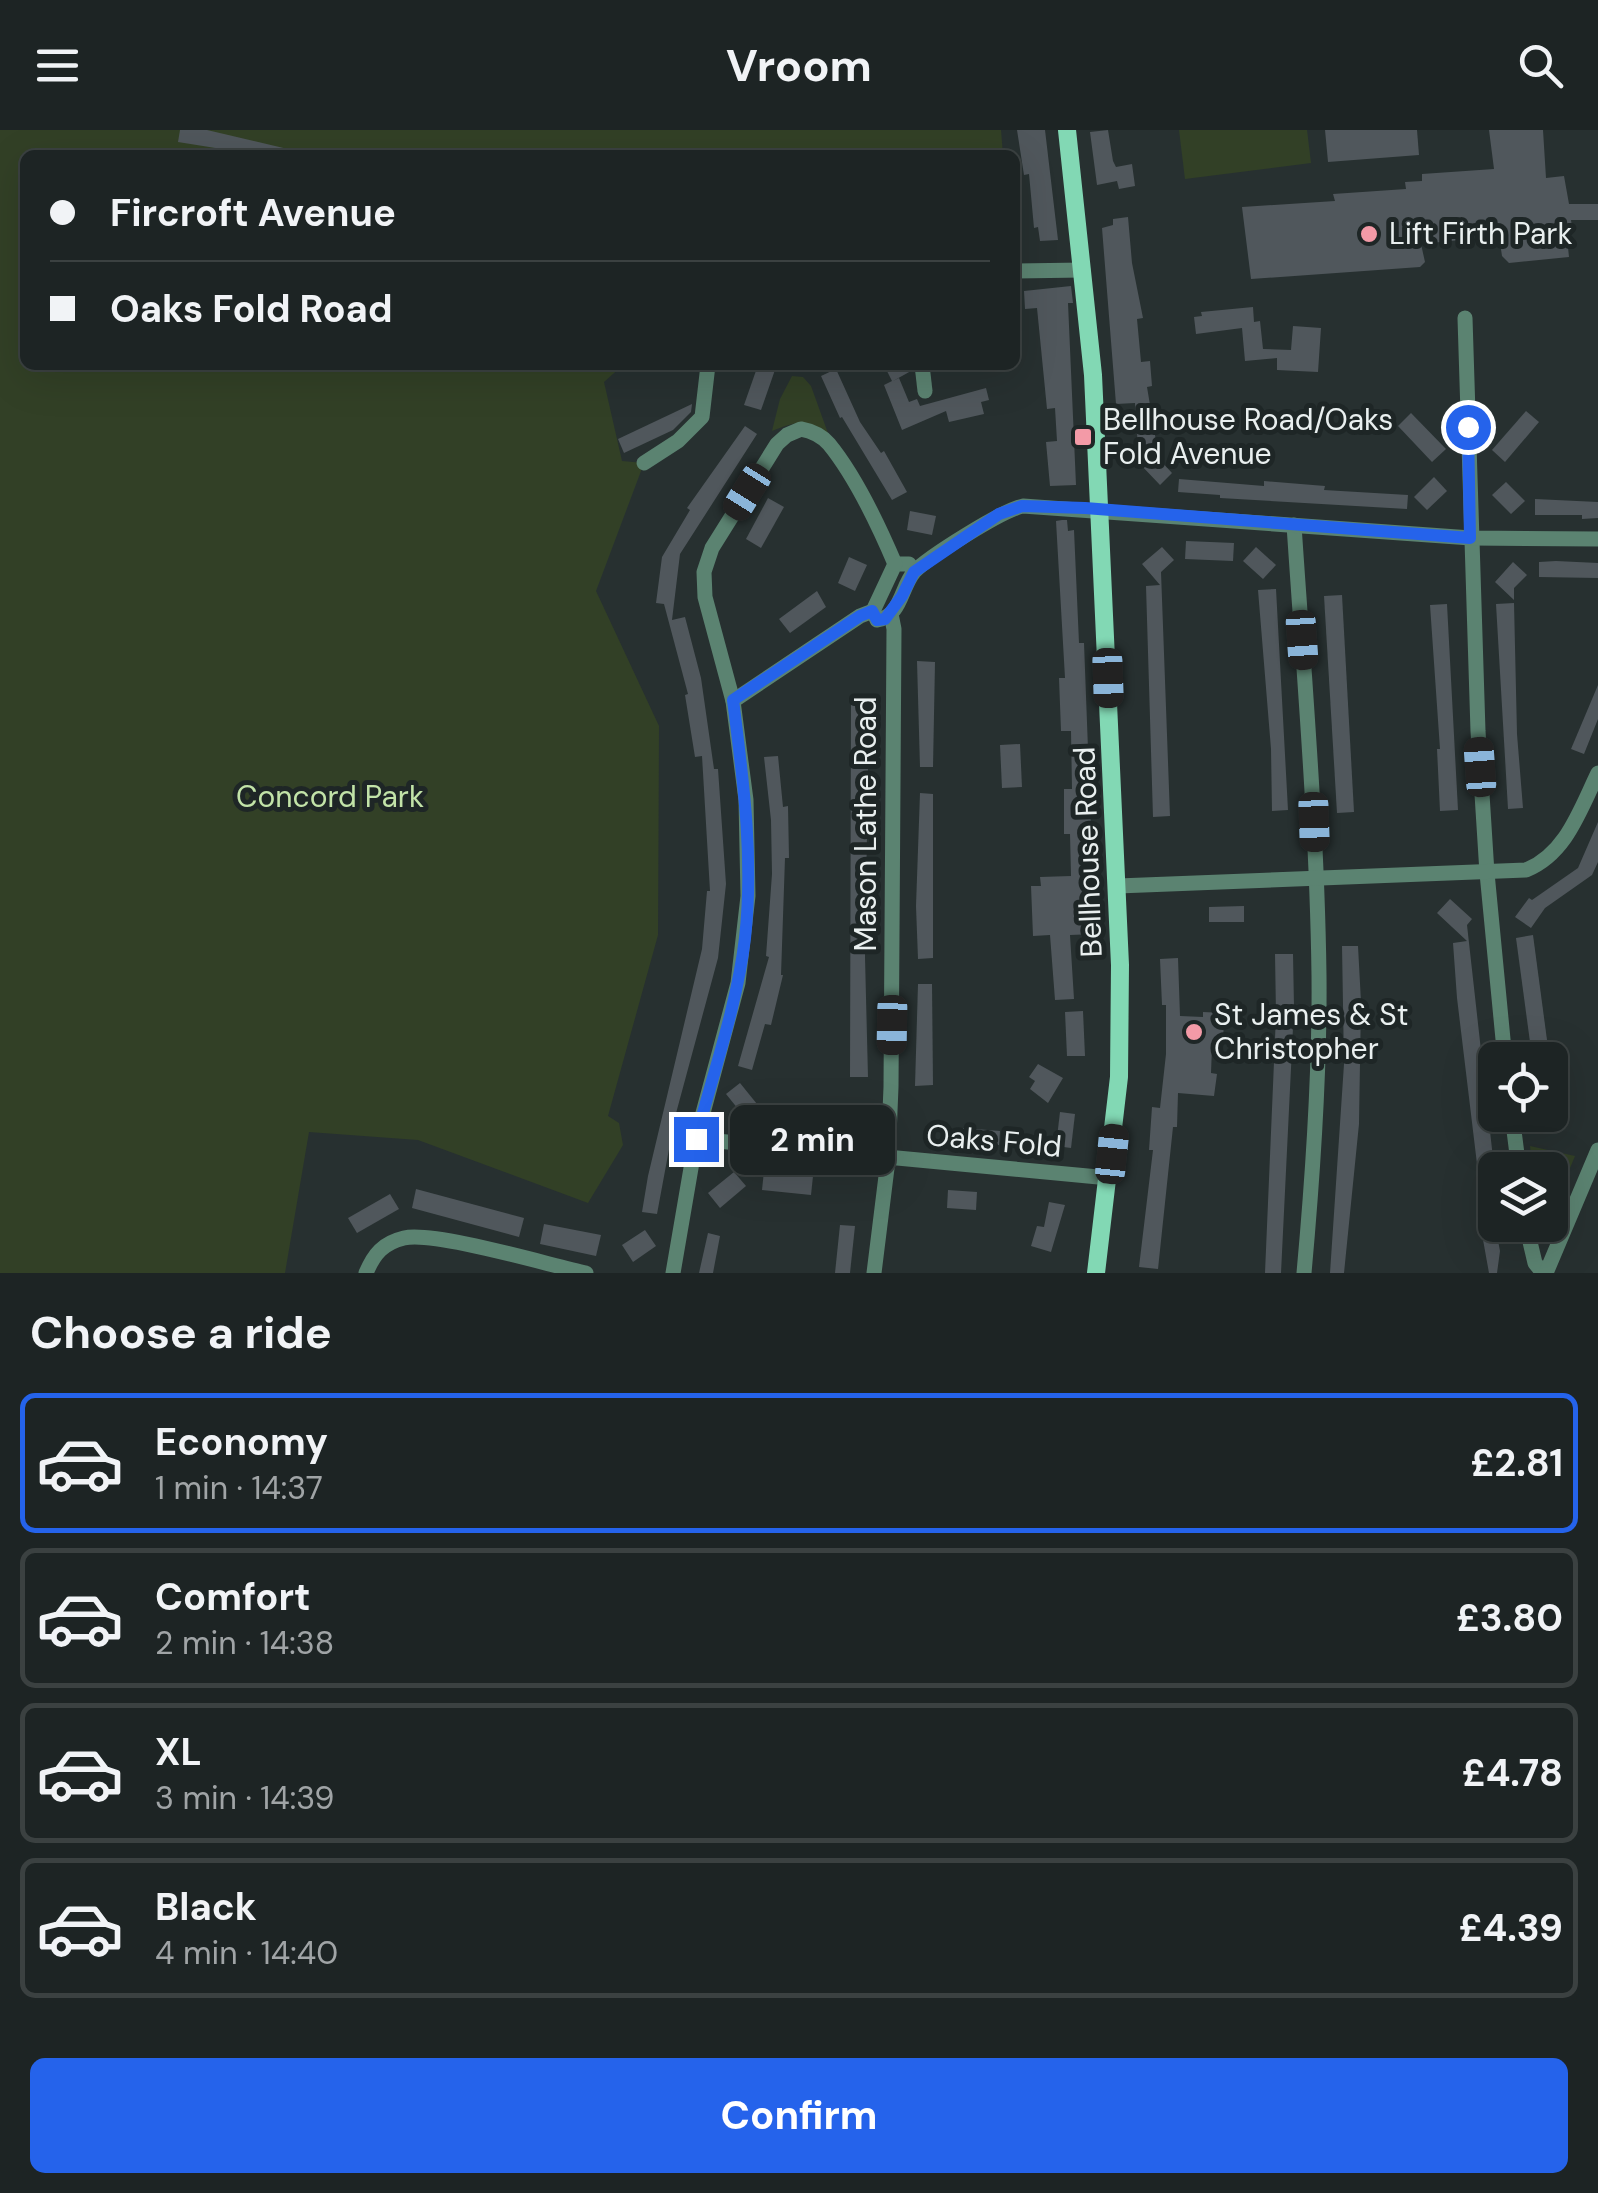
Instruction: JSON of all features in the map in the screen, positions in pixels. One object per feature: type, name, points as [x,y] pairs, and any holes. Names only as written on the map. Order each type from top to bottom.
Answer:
[{"type":"main road","name":"Bellhouse Road","points":[[1067,130],[1093,376],[1118,886],[1121,1022],[1109,1178],[1096,1273]]},
{"type":"street","points":[[1020,271],[1084,270]]},
{"type":"street","points":[[1465,318],[1470,538],[1487,873],[1503,1042]]},
{"type":"street","points":[[644,462],[678,441],[702,416],[707,370]]},
{"type":"street","points":[[923,370],[925,392]]},
{"type":"street","points":[[673,1273],[696,1139],[738,983],[748,896],[746,800],[733,700],[704,597],[706,560],[778,444],[786,435],[801,429],[819,434],[828,443],[855,485],[895,564]]},
{"type":"street","points":[[872,611],[877,620],[891,614],[914,572],[1011,508],[1036,505],[1470,538],[1598,539]]},
{"type":"street","points":[[1294,525],[1316,880],[1318,1088],[1304,1273]]},
{"type":"street","points":[[895,564],[909,564],[914,572]]},
{"type":"street","points":[[733,700],[872,611],[895,564]]},
{"type":"street","name":"Mason Lathe Road","points":[[874,1273],[888,1160],[893,994],[891,614]]},
{"type":"street","points":[[1118,886],[1526,870],[1550,857],[1571,829],[1598,773]]},
{"type":"street","name":"Oaks Fold","points":[[696,1139],[1109,1178]]},
{"type":"street","points":[[1530,1242],[1534,1263],[1544,1273],[1598,1150]]},
{"type":"street","points":[[366,1273],[384,1246],[415,1236],[586,1273]]},
{"type":"green space","name":"Concord Park","points":[[0,130],[1001,130],[1003,150],[20,150],[20,370],[617,370],[604,382],[622,461],[644,463],[596,591],[659,726],[658,935],[608,1116],[619,1123],[623,1145],[588,1203],[418,1140],[309,1132],[285,1273],[0,1273]]},
{"type":"green space","points":[[1179,130],[1307,130],[1311,163],[1185,179]]},
{"type":"green space","points":[[792,376],[803,377],[811,386],[829,436],[802,423],[772,431],[780,399]]},
{"type":"green space","points":[[1530,1146],[1557,1152],[1531,1152]]},
{"type":"green space","points":[[1568,1154],[1575,1156],[1568,1173]]},
{"type":"building","points":[[180,130],[207,130],[292,150],[228,150],[178,142]]},
{"type":"building","points":[[1017,130],[1045,130],[1058,240],[1040,241],[1038,227],[1034,228],[1029,174],[1024,175]]},
{"type":"building","points":[[1108,130],[1113,161],[1116,167],[1132,164],[1135,186],[1119,189],[1117,181],[1097,185],[1090,132]]},
{"type":"building","points":[[1325,130],[1417,130],[1419,155],[1328,162]]},
{"type":"building","points":[[1489,130],[1543,130],[1546,178],[1564,176],[1569,204],[1598,204],[1598,220],[1571,220],[1572,227],[1566,228],[1569,257],[1509,263],[1502,256],[1499,236],[1421,244],[1425,262],[1420,267],[1251,279],[1242,207],[1335,201],[1333,194],[1406,189],[1405,182],[1422,181],[1422,174],[1494,169]]},
{"type":"building","points":[[1128,217],[1143,318],[1137,319],[1141,362],[1150,361],[1152,386],[1147,387],[1157,447],[1138,448],[1135,403],[1116,404],[1102,228],[1113,225],[1113,219]]},
{"type":"building","points":[[1071,286],[1073,303],[1068,303],[1076,485],[1050,486],[1046,442],[1057,441],[1055,408],[1047,409],[1037,308],[1025,309],[1024,291]]},
{"type":"building","points":[[1253,307],[1254,322],[1260,321],[1263,349],[1291,350],[1293,326],[1321,328],[1318,372],[1277,370],[1277,358],[1245,361],[1242,328],[1196,334],[1194,317],[1202,316],[1201,312]]},
{"type":"building","points":[[756,370],[775,370],[761,410],[744,405]]},
{"type":"building","points":[[836,370],[860,422],[881,453],[884,451],[907,492],[892,500],[840,418],[821,376]]},
{"type":"building","points":[[886,370],[911,370],[893,381],[899,378],[909,402],[917,399],[920,406],[986,388],[989,400],[981,402],[984,414],[949,422],[946,411],[902,430],[884,385],[892,381]]},
{"type":"building","points":[[692,404],[691,412],[673,430],[624,453],[618,439]]},
{"type":"building","points":[[1526,411],[1539,422],[1505,462],[1492,450]]},
{"type":"building","points":[[1411,413],[1446,449],[1432,462],[1398,426]]},
{"type":"building","points":[[745,426],[757,434],[680,554],[672,620],[685,617],[701,678],[714,769],[718,769],[726,884],[718,958],[675,1117],[657,1214],[642,1212],[702,949],[710,891],[702,756],[695,757],[685,695],[688,694],[664,604],[656,603],[662,557],[690,510],[687,508]]},
{"type":"building","points":[[1157,447],[1158,458],[1172,473],[1160,485],[1140,464]]},
{"type":"building","points":[[1434,477],[1447,491],[1427,510],[1414,497]]},
{"type":"building","points":[[1179,479],[1264,486],[1264,481],[1325,486],[1324,490],[1408,495],[1407,509],[1220,498],[1178,492]]},
{"type":"building","points":[[1506,482],[1525,501],[1511,514],[1492,495]]},
{"type":"building","points":[[768,498],[784,507],[761,548],[746,539]]},
{"type":"building","points":[[1535,499],[1598,502],[1598,518],[1535,515]]},
{"type":"building","points":[[910,511],[936,516],[932,535],[907,530]]},
{"type":"building","points":[[1067,520],[1068,531],[1074,530],[1079,643],[1084,643],[1095,934],[1070,935],[1074,999],[1055,1000],[1050,935],[1033,936],[1031,886],[1041,886],[1040,877],[1071,876],[1070,834],[1064,834],[1064,789],[1072,789],[1071,731],[1061,731],[1059,678],[1065,678],[1056,521]]},
{"type":"building","points":[[1186,541],[1234,543],[1233,561],[1185,559]]},
{"type":"building","points":[[1162,547],[1174,560],[1161,572],[1170,816],[1153,817],[1146,586],[1160,585],[1142,564]]},
{"type":"building","points":[[1256,547],[1276,565],[1263,579],[1243,561]]},
{"type":"building","points":[[849,557],[867,565],[855,591],[838,583]]},
{"type":"building","points":[[1513,562],[1527,575],[1514,588],[1514,600],[1495,582]]},
{"type":"building","points":[[1539,562],[1598,563],[1598,578],[1539,577]]},
{"type":"building","points":[[1276,589],[1288,810],[1272,811],[1258,590]]},
{"type":"building","points":[[817,591],[826,607],[790,633],[779,619]]},
{"type":"building","points":[[1342,595],[1354,812],[1337,813],[1324,596]]},
{"type":"building","points":[[1514,603],[1523,808],[1508,809],[1496,604]]},
{"type":"building","points":[[1447,604],[1458,810],[1440,811],[1440,749],[1430,605]]},
{"type":"building","points":[[917,661],[935,662],[933,767],[920,767]]},
{"type":"building","points":[[1598,685],[1598,719],[1584,754],[1571,749]]},
{"type":"building","points":[[851,705],[869,706],[865,957],[868,1077],[850,1077]]},
{"type":"building","points":[[1020,744],[1022,787],[1002,788],[1000,745]]},
{"type":"building","points":[[778,756],[783,807],[788,806],[783,975],[771,1025],[765,1024],[752,1070],[738,1066],[769,957],[766,956],[771,820],[764,757]]},
{"type":"building","points":[[920,793],[933,794],[933,958],[918,959],[916,906]]},
{"type":"building","points":[[1598,822],[1598,862],[1592,875],[1545,908],[1531,928],[1515,917],[1529,898],[1532,900],[1578,868]]},
{"type":"building","points":[[1450,899],[1472,919],[1467,925],[1480,1042],[1478,1132],[1490,1132],[1492,1152],[1478,1152],[1478,1172],[1453,943],[1467,941],[1437,913]]},
{"type":"building","points":[[1244,906],[1244,922],[1209,922],[1209,907]]},
{"type":"building","points":[[1533,935],[1547,1040],[1530,1042],[1516,938]]},
{"type":"building","points":[[1342,946],[1358,946],[1359,1124],[1344,1273],[1330,1273],[1344,1064]]},
{"type":"building","points":[[1275,954],[1293,954],[1294,1007],[1281,1273],[1265,1273],[1276,1015]]},
{"type":"building","points":[[1178,958],[1180,1016],[1224,1013],[1223,1047],[1212,1047],[1211,1073],[1217,1074],[1214,1096],[1178,1093],[1158,1269],[1139,1267],[1153,1150],[1149,1150],[1152,1107],[1160,1108],[1166,1054],[1166,1005],[1162,1005],[1160,959]]},
{"type":"building","points":[[918,984],[932,984],[933,1085],[915,1086]]},
{"type":"building","points":[[1083,1011],[1085,1056],[1067,1056],[1065,1012]]},
{"type":"building","points":[[1038,1064],[1063,1078],[1048,1103],[1030,1089],[1035,1081],[1029,1077]]},
{"type":"building","points":[[740,1083],[761,1109],[747,1120],[726,1094]]},
{"type":"building","points":[[774,1107],[824,1111],[823,1129],[773,1126]]},
{"type":"building","points":[[1060,1112],[1075,1114],[1071,1148],[1056,1146]]},
{"type":"building","points":[[963,1128],[1000,1131],[999,1145],[962,1143]]},
{"type":"building","points":[[764,1171],[813,1176],[811,1195],[762,1190]]},
{"type":"building","points":[[734,1172],[746,1186],[720,1208],[708,1193]]},
{"type":"building","points":[[416,1189],[524,1218],[519,1237],[412,1208]]},
{"type":"building","points":[[948,1190],[977,1192],[976,1210],[947,1208]]},
{"type":"building","points":[[390,1194],[399,1209],[357,1233],[348,1218]]},
{"type":"building","points":[[1049,1202],[1065,1205],[1051,1252],[1031,1246],[1037,1226],[1044,1227]]},
{"type":"building","points":[[544,1224],[601,1235],[596,1256],[540,1244]]},
{"type":"building","points":[[840,1225],[855,1226],[850,1273],[835,1273]]},
{"type":"building","points":[[645,1230],[656,1246],[633,1262],[622,1245]]},
{"type":"building","points":[[708,1233],[720,1236],[713,1273],[699,1273]]},
{"type":"building","points":[[1483,1242],[1498,1242],[1497,1273],[1489,1273]]},
{"type":"place","name":"Lift Firth Park","points":[[1369,234]]},
{"type":"place","name":"Bellhouse Road/Oaks Fold Avenue","points":[[1083,437]]},
{"type":"place","name":"St James & St Christopher","points":[[1194,1032]]},
{"type":"route","points":[[696,1139],[738,983],[748,896],[746,800],[733,700],[860,616],[872,611],[877,620],[885,619],[914,572],[1011,508],[1085,508],[1470,538],[1468,427]]}]
